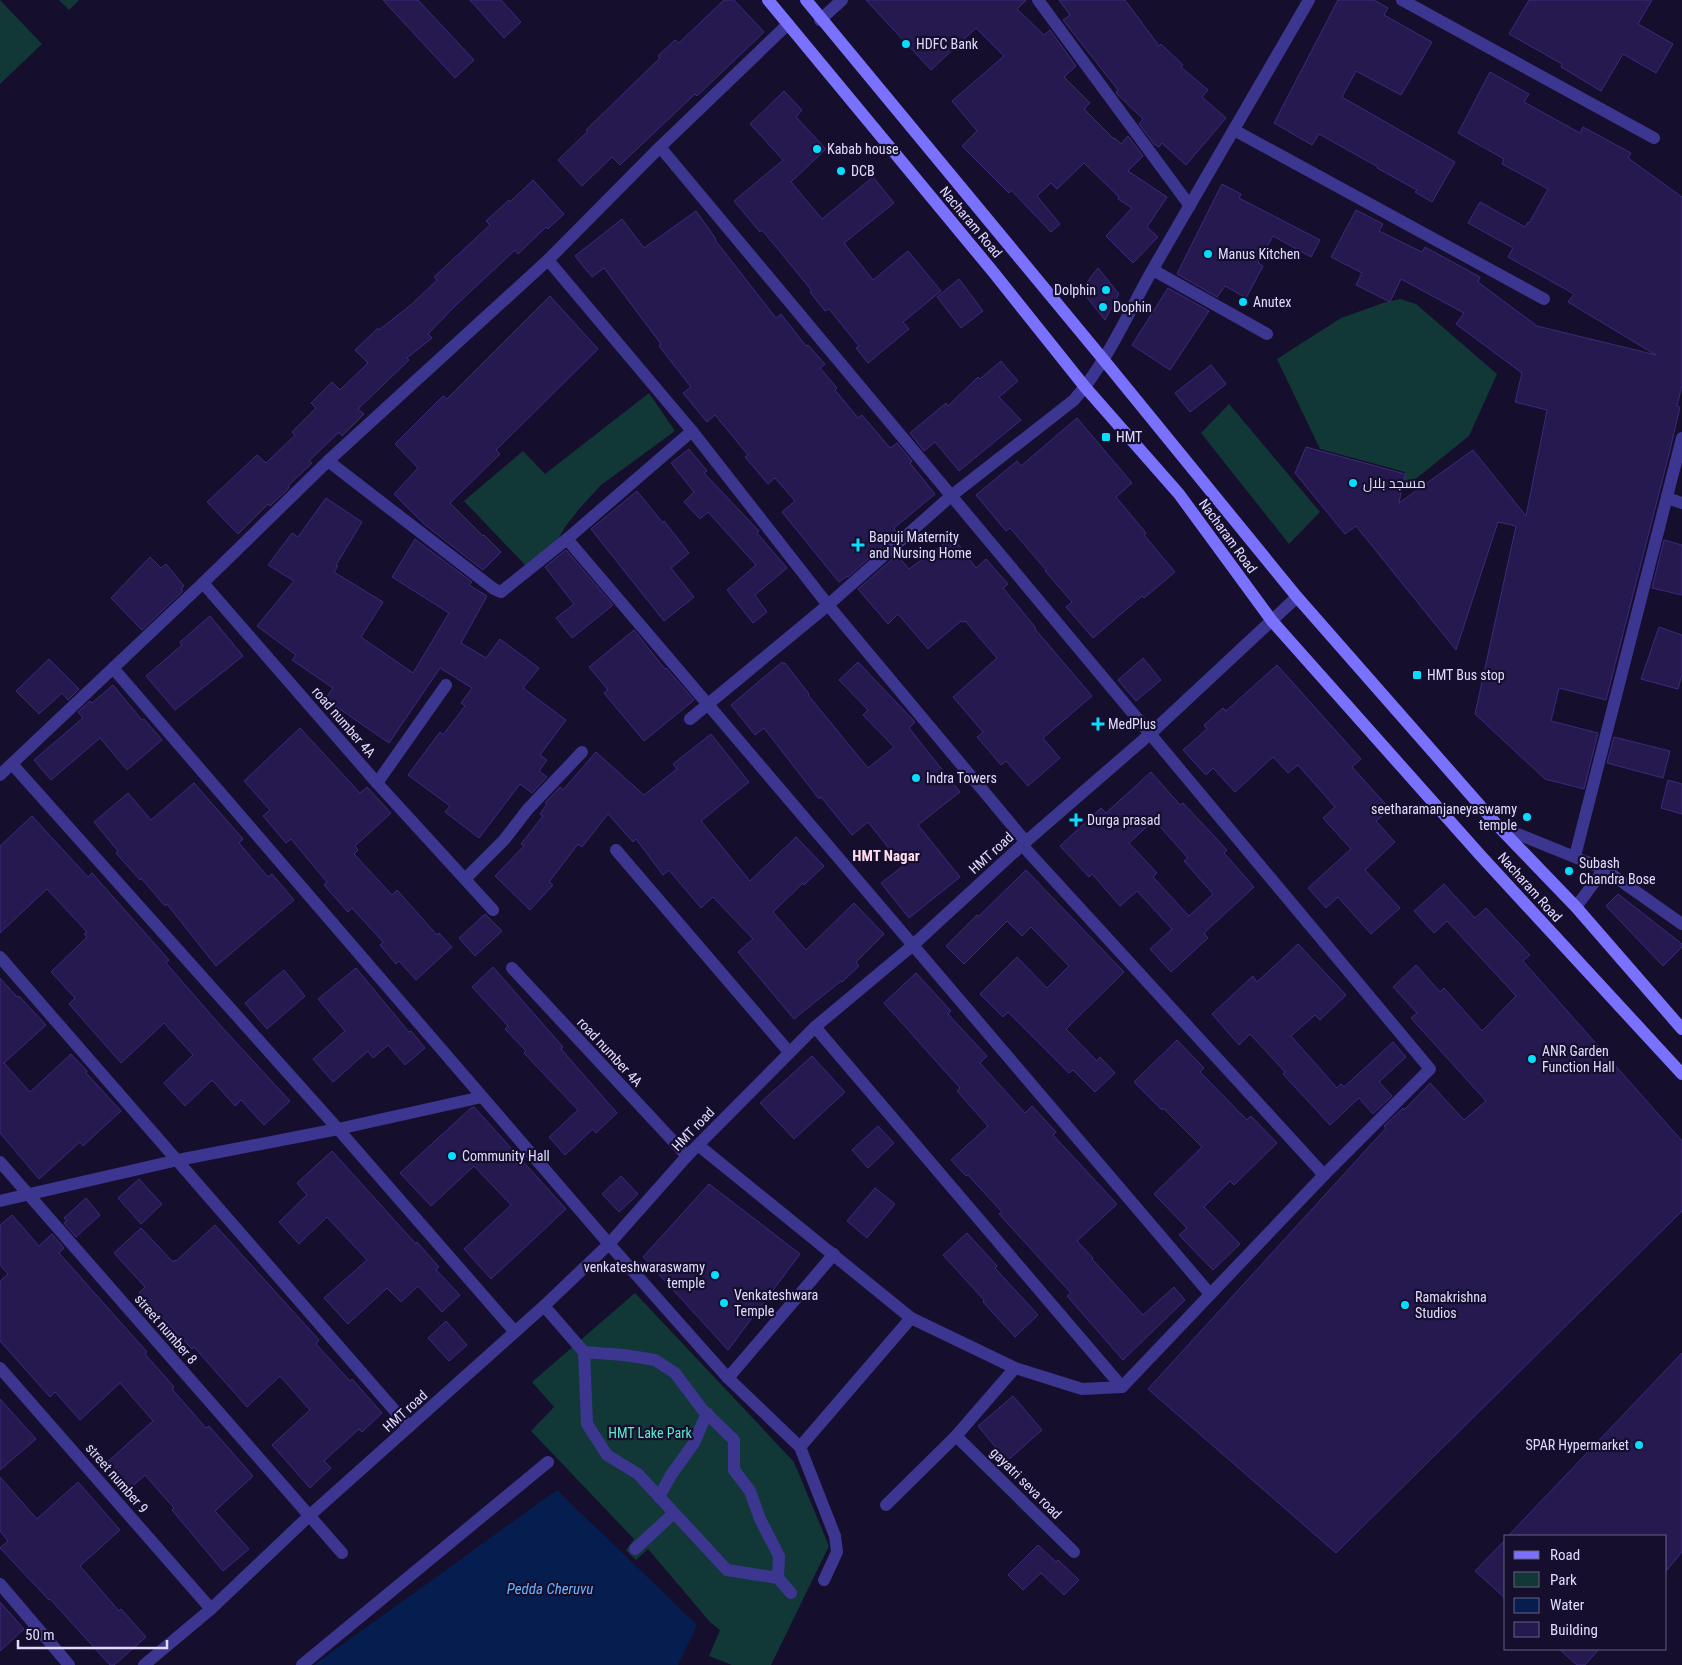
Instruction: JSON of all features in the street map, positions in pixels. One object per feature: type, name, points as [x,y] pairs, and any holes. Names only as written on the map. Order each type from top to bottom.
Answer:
[{"type":"main road","name":"Nacharam Road","points":[[768,0],[1086,387],[1179,494],[1272,622],[1494,870],[1682,1074]]},
{"type":"main road","name":"Nacharam Road","points":[[806,0],[820,20],[1103,359],[1297,597],[1498,826],[1576,907],[1682,1029]]},
{"type":"street","points":[[820,20],[842,0]]},
{"type":"street","points":[[1038,0],[1190,206]]},
{"type":"street","points":[[690,719],[828,605],[951,496],[1074,400],[1086,387],[1309,0]]},
{"type":"street","points":[[1402,0],[1654,138]]},
{"type":"street","points":[[0,775],[203,583],[328,461],[548,260],[788,24]]},
{"type":"street","points":[[1234,130],[1544,299]]},
{"type":"street","points":[[660,148],[1430,1070],[1324,1175],[1122,1387],[1082,1389],[1015,1368],[911,1318],[698,1145]]},
{"type":"street","points":[[548,260],[692,431],[828,605],[1024,843],[1324,1175]]},
{"type":"street","points":[[1153,270],[1267,334]]},
{"type":"street","points":[[328,461],[494,589],[501,592],[692,431]]},
{"type":"street","points":[[1575,856],[1682,438]]},
{"type":"street","points":[[1667,498],[1682,503]]},
{"type":"street","points":[[566,539],[1210,1294]]},
{"type":"street","name":"road number 4A","points":[[203,583],[377,782],[493,910]]},
{"type":"street","name":"HMT road","points":[[144,1665],[211,1609],[309,1516],[544,1306],[609,1244],[687,1156],[815,1027],[912,946],[1024,843],[1150,734],[1297,597]]},
{"type":"street","points":[[113,668],[609,1244],[728,1378],[800,1447],[835,1536],[837,1552],[824,1580]]},
{"type":"street","points":[[377,782],[446,684]]},
{"type":"street","points":[[465,878],[504,840],[528,808],[582,752]]},
{"type":"street","points":[[12,764],[338,1129],[515,1332]]},
{"type":"street","points":[[1498,826],[1604,869],[1682,924]]},
{"type":"street","points":[[616,850],[789,1052]]},
{"type":"street","points":[[1576,907],[1604,869]]},
{"type":"street","points":[[0,957],[408,1427]]},
{"type":"street","name":"road number 4A","points":[[512,968],[687,1156]]},
{"type":"street","points":[[815,1027],[1122,1387]]},
{"type":"street","points":[[0,1201],[178,1160],[338,1129],[482,1097]]},
{"type":"street","name":"street number 8","points":[[0,1162],[342,1553]]},
{"type":"street","points":[[728,1378],[834,1254]]},
{"type":"street","points":[[544,1306],[584,1352],[587,1424],[607,1455],[638,1474],[728,1570],[778,1578]]},
{"type":"street","points":[[800,1447],[911,1318]]},
{"type":"street","points":[[584,1352],[655,1360],[675,1373],[706,1414],[734,1440],[734,1470],[750,1491],[760,1519],[779,1556],[778,1578],[791,1594]]},
{"type":"street","name":"street number 9","points":[[0,1368],[211,1609]]},
{"type":"street","points":[[886,1506],[956,1436],[1015,1368]]},
{"type":"street","points":[[659,1497],[671,1475],[694,1443],[706,1414]]},
{"type":"street","name":"gayatri seva road","points":[[956,1436],[1074,1552]]},
{"type":"street","points":[[302,1665],[548,1462]]},
{"type":"street","points":[[635,1549],[674,1513]]},
{"type":"street","points":[[0,1584],[69,1665]]},
{"type":"green space","points":[[0,0],[42,44],[0,84]]},
{"type":"green space","points":[[59,0],[79,0],[69,10]]},
{"type":"green space","points":[[1400,299],[1416,304],[1497,374],[1469,436],[1403,489],[1405,472],[1320,449],[1277,359],[1341,318]]},
{"type":"green space","points":[[649,393],[675,431],[601,485],[565,527],[551,552],[528,568],[464,501],[523,451],[545,474]]},
{"type":"green space","points":[[1229,404],[1320,512],[1289,544],[1201,433]]},
{"type":"green space","name":"HMT Lake Park","points":[[635,1293],[794,1462],[829,1546],[771,1665],[732,1665],[709,1656],[720,1630],[710,1622],[648,1549],[636,1560],[626,1550],[634,1539],[531,1431],[554,1407],[532,1382]]},
{"type":"water","name":"Pedda Cheruvu","points":[[557,1490],[697,1625],[678,1665],[314,1665]]},
{"type":"building","points":[[383,0],[418,0],[474,60],[455,78]]},
{"type":"building","points":[[470,0],[501,0],[521,22],[504,38]]},
{"type":"building","points":[[724,0],[734,0],[764,32],[697,96],[695,94],[620,165],[612,157],[582,186],[558,160],[660,58],[658,56],[675,40],[679,43]]},
{"type":"building","points":[[866,0],[1026,0],[1017,9],[1044,35],[1050,30],[1076,66],[1064,77],[1090,103],[1084,109],[1121,144],[1128,136],[1143,156],[1128,171],[1167,197],[1147,227],[1158,237],[1133,263],[1106,236],[1132,208],[1118,199],[1119,197],[1084,163],[1057,189],[1051,183],[1037,196],[1060,224],[1051,232],[1011,190],[1009,193],[962,146],[977,131],[952,101],[1004,56],[976,28],[931,70]]},
{"type":"building","points":[[1059,0],[1125,0],[1159,46],[1161,44],[1183,65],[1181,67],[1208,90],[1202,97],[1226,118],[1186,165],[1162,143],[1159,147],[1154,144],[1139,124],[1143,119],[1117,94],[1118,90],[1063,20],[1070,15]]},
{"type":"building","points":[[1338,0],[1374,0],[1388,8],[1384,15],[1432,42],[1401,95],[1356,71],[1342,97],[1455,162],[1432,202],[1415,192],[1417,190],[1319,134],[1312,145],[1274,123]]},
{"type":"building","points":[[1529,0],[1652,0],[1638,24],[1673,44],[1656,73],[1623,54],[1601,91],[1561,67],[1562,64],[1509,34]]},
{"type":"building","points":[[1490,72],[1529,94],[1524,102],[1580,133],[1583,127],[1631,153],[1628,158],[1682,197],[1682,385],[1677,406],[1680,407],[1669,454],[1606,700],[1559,688],[1551,721],[1598,733],[1584,789],[1545,779],[1475,714],[1516,526],[1498,522],[1456,650],[1356,526],[1345,534],[1295,473],[1306,447],[1405,474],[1399,503],[1473,450],[1526,516],[1547,410],[1515,402],[1522,373],[1456,324],[1464,313],[1401,279],[1390,302],[1356,285],[1362,273],[1331,257],[1356,210],[1383,224],[1379,231],[1422,252],[1425,247],[1480,277],[1478,282],[1537,326],[1656,355],[1568,302],[1574,294],[1508,257],[1513,248],[1468,223],[1480,202],[1525,227],[1548,189],[1502,164],[1504,159],[1458,133]]},
{"type":"building","points":[[784,91],[802,110],[796,117],[826,149],[791,182],[822,219],[873,177],[894,203],[844,243],[873,280],[908,251],[941,291],[903,322],[909,329],[868,363],[856,348],[859,346],[829,309],[825,311],[810,292],[812,291],[786,259],[734,201],[783,160],[750,124]]},
{"type":"building","points":[[533,180],[564,214],[548,229],[546,227],[518,254],[515,250],[456,305],[428,334],[432,338],[407,358],[409,360],[358,409],[364,414],[342,436],[339,432],[309,461],[312,463],[288,486],[289,488],[270,506],[268,504],[238,534],[207,502],[257,455],[266,463],[295,435],[292,432],[316,408],[311,403],[332,382],[340,390],[368,363],[355,350],[378,328],[379,330],[412,304],[437,280],[434,277],[490,225],[486,221]]},
{"type":"building","points":[[1222,184],[1241,194],[1239,198],[1320,240],[1311,257],[1273,236],[1258,263],[1263,266],[1246,298],[1225,286],[1217,297],[1177,274]]},
{"type":"building","points":[[696,211],[715,240],[776,318],[781,314],[806,346],[808,345],[825,364],[820,368],[858,418],[862,415],[890,448],[897,443],[912,461],[910,463],[935,494],[894,528],[897,533],[848,577],[839,582],[782,512],[795,501],[775,478],[768,484],[745,457],[748,455],[715,415],[707,422],[683,393],[691,387],[659,346],[661,344],[604,268],[592,277],[575,256],[622,219],[644,248]]},
{"type":"building","name":"Dophin","points":[[1098,268],[1119,294],[1105,320],[1081,290]]},
{"type":"building","points":[[959,279],[983,311],[961,328],[937,297]]},
{"type":"building","points":[[1168,288],[1209,311],[1170,370],[1132,345]]},
{"type":"building","points":[[550,296],[598,349],[496,450],[500,454],[450,503],[501,552],[483,570],[424,524],[394,494],[418,468],[395,444],[443,396],[447,399]]},
{"type":"building","points":[[1001,361],[1018,381],[999,397],[1021,420],[959,471],[935,442],[924,451],[910,433],[946,403],[948,406],[978,377],[980,379]]},
{"type":"building","points":[[1211,365],[1226,384],[1190,412],[1175,393]]},
{"type":"building","points":[[1077,418],[1132,483],[1116,497],[1175,572],[1144,598],[1142,596],[1093,638],[1066,607],[1072,602],[1046,570],[1010,528],[1006,531],[976,495],[1017,461],[1021,466]]},
{"type":"building","points":[[689,449],[707,471],[704,473],[759,531],[757,533],[787,568],[755,595],[767,612],[753,623],[727,590],[756,565],[708,512],[700,519],[684,502],[694,492],[671,463]]},
{"type":"building","points":[[637,491],[689,553],[671,568],[694,597],[664,621],[591,529]]},
{"type":"building","points":[[326,498],[362,522],[336,565],[338,566],[334,572],[383,602],[361,637],[413,673],[449,613],[392,577],[415,539],[472,582],[469,585],[487,596],[461,643],[486,658],[500,639],[539,668],[523,688],[566,720],[540,755],[547,760],[539,771],[547,777],[532,793],[520,784],[479,838],[445,812],[450,806],[408,775],[440,732],[443,735],[465,706],[461,703],[472,688],[440,668],[389,743],[325,699],[333,688],[292,660],[296,655],[257,626],[294,581],[268,565],[292,533],[298,537]]},
{"type":"building","points":[[953,537],[976,568],[986,559],[1008,584],[1003,588],[1092,696],[1043,738],[1060,758],[1028,786],[1006,761],[1001,765],[977,737],[983,732],[953,697],[997,658],[965,621],[961,621],[928,649],[898,614],[888,624],[858,589],[897,555],[909,569]]},
{"type":"building","points":[[1664,540],[1682,545],[1682,595],[1652,588]]},
{"type":"building","points":[[566,550],[613,605],[572,638],[556,618],[574,604],[545,567]]},
{"type":"building","points":[[150,557],[161,568],[166,564],[184,586],[181,589],[183,591],[142,630],[111,598]]},
{"type":"building","points":[[210,616],[243,656],[175,710],[146,676],[182,645],[180,642]]},
{"type":"building","points":[[1659,627],[1682,635],[1682,674],[1678,689],[1641,679]]},
{"type":"building","points":[[634,630],[665,669],[694,700],[644,741],[604,693],[608,690],[589,667]]},
{"type":"building","points":[[1143,658],[1161,680],[1136,701],[1118,680]]},
{"type":"building","points":[[49,659],[79,689],[68,700],[62,693],[39,714],[16,691]]},
{"type":"building","points":[[782,662],[785,663],[808,695],[868,768],[894,747],[863,715],[868,710],[839,680],[858,662],[915,722],[909,728],[960,792],[918,825],[960,877],[909,918],[881,883],[903,866],[868,822],[852,835],[821,797],[819,799],[764,728],[755,735],[731,705]]},
{"type":"building","points":[[1277,665],[1361,759],[1352,767],[1390,809],[1376,821],[1395,842],[1365,870],[1400,908],[1371,934],[1338,897],[1326,908],[1308,888],[1351,849],[1323,818],[1335,807],[1298,765],[1288,773],[1273,757],[1235,792],[1213,768],[1206,775],[1183,750],[1207,729],[1204,725],[1223,708],[1226,711]]},
{"type":"building","points":[[113,685],[142,720],[144,719],[162,740],[127,770],[100,738],[51,780],[34,760],[83,718],[78,712]]},
{"type":"building","points":[[300,728],[360,793],[367,787],[391,813],[355,846],[358,850],[354,854],[392,895],[397,890],[437,935],[439,933],[452,947],[416,980],[399,961],[396,964],[380,945],[383,942],[352,908],[348,912],[324,885],[327,882],[291,839],[286,843],[263,816],[270,810],[244,781]]},
{"type":"building","points":[[711,734],[749,782],[701,821],[750,881],[796,837],[824,866],[773,912],[806,950],[854,903],[884,934],[856,962],[859,966],[842,982],[794,1019],[738,952],[753,939],[713,897],[701,908],[669,870],[663,875],[636,839],[633,842],[608,814],[582,847],[578,844],[549,882],[553,885],[530,910],[495,876],[524,846],[521,844],[543,816],[540,814],[547,804],[545,803],[560,787],[563,790],[596,752],[644,795],[677,769],[673,764]]},
{"type":"building","points":[[1614,737],[1670,751],[1663,778],[1607,763]]},
{"type":"building","points":[[1151,772],[1180,805],[1183,803],[1227,850],[1224,853],[1254,887],[1204,933],[1208,938],[1171,972],[1150,949],[1172,929],[1137,891],[1120,906],[1092,874],[1089,877],[1060,846],[1101,808],[1106,813]],"holes":[[[1154,820],[1188,858],[1184,861],[1213,894],[1189,916],[1153,877],[1157,873],[1129,843]]]},
{"type":"building","points":[[1668,780],[1682,784],[1682,814],[1661,808]]},
{"type":"building","points":[[194,783],[243,839],[239,843],[268,877],[272,874],[294,900],[216,966],[167,904],[165,906],[116,853],[118,851],[94,822],[128,793],[151,820]]},
{"type":"building","points":[[32,816],[88,877],[92,873],[169,960],[166,963],[290,1101],[264,1125],[241,1100],[235,1106],[213,1081],[185,1106],[164,1083],[193,1055],[164,1023],[121,1063],[69,1004],[75,998],[51,972],[87,937],[84,934],[87,932],[47,889],[0,933],[0,846]]},
{"type":"building","points":[[1026,870],[1124,972],[1066,1029],[1097,1061],[1100,1057],[1115,1073],[1095,1092],[1073,1070],[1069,1073],[1008,1012],[1003,1017],[980,994],[1017,957],[1047,988],[1069,966],[1031,927],[1022,936],[1007,921],[964,964],[946,946]]},
{"type":"building","name":"Ramakrishna Studios","points":[[1444,884],[1475,918],[1486,908],[1530,955],[1523,961],[1682,1141],[1682,1211],[1336,1553],[1148,1389],[1386,1128],[1384,1126],[1403,1108],[1404,1110],[1430,1083],[1464,1120],[1486,1101],[1411,1018],[1417,1013],[1393,987],[1416,965],[1440,992],[1444,988],[1482,1031],[1516,996],[1447,921],[1434,933],[1414,911]]},
{"type":"building","points":[[1618,894],[1682,944],[1682,947],[1663,966],[1606,906]]},
{"type":"building","points":[[485,914],[502,931],[475,956],[459,938]]},
{"type":"building","points":[[1298,944],[1346,995],[1320,1020],[1315,1015],[1291,1036],[1337,1088],[1341,1084],[1344,1087],[1393,1042],[1406,1057],[1379,1082],[1392,1096],[1373,1114],[1359,1098],[1330,1125],[1283,1074],[1285,1072],[1250,1034],[1239,1045],[1212,1014],[1253,976],[1257,982]]},
{"type":"building","points":[[493,967],[563,1047],[561,1049],[617,1113],[596,1133],[593,1129],[565,1155],[549,1137],[578,1110],[524,1053],[526,1051],[505,1029],[508,1026],[472,987]]},
{"type":"building","points":[[356,968],[409,1032],[411,1031],[425,1048],[405,1065],[388,1045],[373,1058],[368,1051],[333,1082],[313,1059],[345,1031],[318,999]]},
{"type":"building","points":[[284,970],[305,996],[267,1029],[245,1003]]},
{"type":"building","points":[[916,973],[951,1011],[948,1014],[987,1056],[980,1063],[1025,1113],[1032,1106],[1056,1132],[1053,1135],[1117,1204],[1077,1241],[1143,1315],[1174,1287],[1185,1300],[1123,1360],[1067,1296],[1071,1293],[999,1214],[1002,1212],[968,1175],[966,1176],[951,1160],[988,1126],[957,1091],[960,1088],[884,1003]]},
{"type":"building","points":[[0,978],[46,1025],[4,1063],[30,1092],[71,1054],[121,1111],[83,1146],[80,1142],[39,1179],[0,1133]]},
{"type":"building","points":[[1177,1040],[1204,1068],[1200,1072],[1247,1120],[1251,1116],[1277,1143],[1234,1185],[1230,1181],[1204,1207],[1240,1244],[1213,1270],[1179,1235],[1187,1228],[1154,1194],[1202,1147],[1134,1082]]},
{"type":"building","points":[[812,1056],[845,1092],[794,1139],[760,1103]]},
{"type":"building","points":[[474,1107],[566,1209],[491,1279],[464,1249],[511,1205],[474,1166],[431,1206],[400,1173]]},
{"type":"building","points":[[878,1126],[894,1143],[868,1168],[852,1150]]},
{"type":"building","points":[[332,1151],[416,1244],[417,1242],[439,1267],[436,1270],[460,1295],[442,1312],[418,1286],[401,1302],[387,1288],[348,1324],[324,1298],[367,1260],[327,1217],[299,1244],[279,1222],[307,1195],[297,1183]]},
{"type":"building","points":[[621,1176],[638,1194],[619,1212],[602,1194]]},
{"type":"building","points":[[139,1179],[162,1204],[141,1224],[118,1198]]},
{"type":"building","name":"Venkateshwara Temple","points":[[709,1184],[800,1254],[728,1350],[643,1257]]},
{"type":"building","points":[[875,1188],[895,1204],[867,1238],[847,1221]]},
{"type":"building","points":[[86,1198],[100,1215],[76,1237],[64,1223],[67,1221],[64,1218]]},
{"type":"building","points":[[12,1215],[39,1246],[52,1234],[64,1248],[59,1253],[147,1352],[145,1354],[174,1387],[172,1389],[206,1428],[209,1426],[253,1476],[215,1511],[249,1549],[223,1571],[172,1510],[174,1508],[145,1475],[127,1491],[104,1465],[153,1421],[120,1383],[80,1420],[55,1392],[50,1397],[0,1341],[0,1281],[8,1274],[0,1265],[0,1225]]},
{"type":"building","points":[[215,1225],[319,1340],[316,1344],[350,1381],[352,1379],[382,1413],[362,1432],[359,1429],[324,1461],[331,1468],[310,1488],[272,1445],[310,1410],[280,1376],[247,1407],[194,1347],[192,1349],[139,1293],[145,1287],[114,1253],[141,1228],[173,1262]]},
{"type":"building","points":[[967,1233],[997,1266],[995,1268],[1038,1315],[1015,1337],[943,1255]]},
{"type":"building","points":[[446,1321],[467,1345],[449,1361],[428,1338]]},
{"type":"building","name":"SPAR Hypermarket","points":[[1682,1353],[1682,1552],[1667,1570],[1667,1535],[1509,1535]]},
{"type":"building","points":[[1013,1396],[1042,1430],[1007,1461],[978,1426]]},
{"type":"building","points":[[0,1399],[36,1439],[0,1470]]},
{"type":"building","points":[[0,1477],[37,1519],[78,1482],[120,1530],[80,1566],[119,1611],[121,1609],[146,1637],[114,1665],[110,1665],[0,1548],[8,1541],[0,1531]]},
{"type":"building","points":[[1504,1541],[1504,1597],[1475,1571]]},
{"type":"building","points":[[1038,1545],[1056,1562],[1058,1560],[1079,1580],[1064,1595],[1041,1573],[1023,1590],[1008,1575]]},
{"type":"building","points":[[0,1602],[24,1629],[0,1651]]},
{"type":"building","points":[[1560,1650],[1598,1650],[1585,1665],[1577,1665]]},
{"type":"place","name":"HDFC Bank","points":[[906,44]]},
{"type":"place","name":"Kabab house","points":[[817,149]]},
{"type":"place","name":"DCB","points":[[841,171]]},
{"type":"place","name":"Manus Kitchen","points":[[1208,254]]},
{"type":"place","name":"Dolphin","points":[[1106,290]]},
{"type":"place","name":"Anutex","points":[[1243,302]]},
{"type":"place","name":"Dophin","points":[[1103,307]]},
{"type":"place","name":"HMT","points":[[1106,437]]},
{"type":"place","name":"مسجد بلال","points":[[1353,483]]},
{"type":"place","name":"Bapuji Maternity and Nursing Home","points":[[858,545]]},
{"type":"place","name":"HMT Bus stop","points":[[1417,675]]},
{"type":"place","name":"MedPlus","points":[[1098,724]]},
{"type":"place","name":"Indra Towers","points":[[916,778]]},
{"type":"place","name":"seetharamanjaneyaswamy temple","points":[[1527,817]]},
{"type":"place","name":"Durga prasad","points":[[1076,820]]},
{"type":"place","name":"Subash Chandra Bose","points":[[1569,871]]},
{"type":"place","name":"ANR Garden Function Hall","points":[[1532,1059]]},
{"type":"place","name":"Community Hall","points":[[452,1156]]},
{"type":"place","name":"venkateshwaraswamy temple","points":[[715,1275]]},
{"type":"place","name":"Venkateshwara Temple","points":[[724,1303]]},
{"type":"place","name":"Ramakrishna Studios","points":[[1405,1305]]},
{"type":"place","name":"SPAR Hypermarket","points":[[1639,1445]]},
{"type":"district","name":"HMT Nagar","points":[[886,856]]}]
